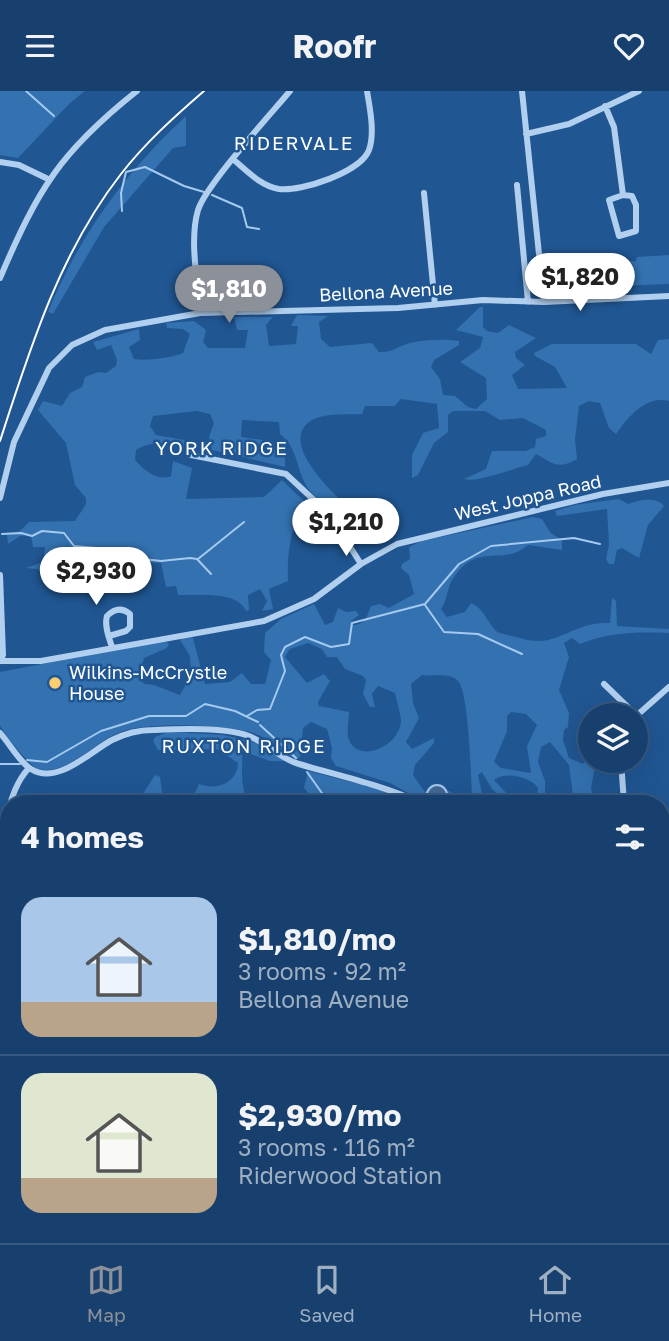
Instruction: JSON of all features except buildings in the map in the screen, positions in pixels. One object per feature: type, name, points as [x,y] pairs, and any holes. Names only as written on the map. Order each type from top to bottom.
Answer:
[{"type":"street","points":[[0,278],[48,179],[85,134],[137,91]]},
{"type":"street","points":[[200,313],[195,229],[198,209],[290,91]]},
{"type":"street","points":[[234,160],[262,183],[278,189],[302,186],[349,172],[359,165],[371,144],[367,91]]},
{"type":"street","points":[[522,91],[544,302]]},
{"type":"street","points":[[526,134],[569,124],[639,91]]},
{"type":"street","points":[[605,106],[614,127],[623,195]]},
{"type":"street","points":[[0,162],[19,165],[48,179]]},
{"type":"street","points":[[517,185],[528,302]]},
{"type":"street","points":[[424,193],[435,306]]},
{"type":"street","points":[[623,195],[632,196],[636,205],[636,231],[619,236],[608,200],[623,195]]},
{"type":"street","name":"Bellona Avenue","points":[[0,498],[8,460],[44,376],[57,358],[79,341],[105,330],[200,313],[435,306],[483,300],[544,302],[669,296]]},
{"type":"street","points":[[191,455],[286,474],[329,514],[361,564]]},
{"type":"street","name":"West Joppa Road","points":[[0,661],[41,661],[271,619],[314,599],[387,548],[410,540],[603,494],[669,483]]},
{"type":"street","points":[[0,575],[3,655],[0,661]]},
{"type":"street","points":[[109,636],[126,632],[130,627],[130,614],[125,610],[116,610],[107,616],[109,636],[112,647]]},
{"type":"street","points":[[604,684],[623,703]]},
{"type":"street","points":[[648,705],[669,687]]},
{"type":"street","points":[[0,733],[29,768],[38,773],[58,771],[120,736],[148,730],[238,733],[256,739],[299,764],[401,795]]},
{"type":"street","points":[[9,795],[29,768]]},
{"type":"street","points":[[622,773],[623,795]]},
{"type":"street","points":[[0,900],[0,906]]},
{"type":"shaded area","points":[[0,91],[85,91],[70,103],[18,158],[0,155]]},
{"type":"shaded area","points":[[186,116],[186,146],[173,148],[104,227],[53,314],[48,312],[74,257],[106,206],[143,159]]},
{"type":"shaded area","points":[[669,255],[669,284],[617,286],[616,262],[636,261],[637,257]]},
{"type":"shaded area","points":[[483,307],[483,327],[487,331],[498,333],[509,325],[536,338],[515,352],[516,358],[525,365],[512,375],[518,389],[567,388],[555,367],[535,356],[534,353],[552,344],[636,344],[651,354],[658,340],[669,339],[669,401],[645,404],[616,434],[609,428],[600,403],[589,401],[579,406],[575,439],[577,459],[559,465],[536,454],[528,465],[470,480],[464,479],[486,469],[492,451],[526,451],[535,447],[536,439],[546,436],[546,430],[523,418],[500,420],[485,411],[453,411],[448,415],[448,432],[434,443],[418,475],[412,478],[412,455],[423,433],[439,428],[437,404],[401,399],[395,406],[365,406],[362,414],[313,419],[301,433],[301,444],[305,456],[322,481],[349,508],[342,511],[313,494],[301,474],[294,453],[280,434],[279,422],[242,420],[241,437],[263,440],[264,445],[274,447],[285,458],[285,467],[212,450],[209,437],[214,423],[210,414],[196,411],[153,416],[150,426],[156,435],[184,440],[195,446],[149,444],[136,450],[135,460],[147,471],[161,477],[171,476],[173,461],[192,468],[186,499],[264,497],[282,480],[313,510],[307,517],[297,519],[289,549],[288,581],[269,589],[273,609],[262,611],[267,601],[260,589],[248,595],[249,610],[246,611],[241,604],[226,597],[178,595],[176,586],[166,587],[161,563],[107,562],[99,556],[80,568],[69,555],[64,555],[56,564],[55,591],[48,589],[45,570],[26,568],[43,562],[45,547],[33,547],[31,535],[20,536],[8,544],[7,535],[20,531],[29,522],[75,521],[86,504],[86,498],[75,485],[66,443],[38,410],[43,401],[62,406],[70,393],[82,387],[85,377],[98,372],[106,373],[116,366],[117,360],[111,345],[97,350],[93,342],[139,329],[140,340],[129,347],[134,359],[172,356],[183,353],[190,334],[183,329],[167,328],[166,323],[194,321],[206,330],[203,342],[208,348],[245,348],[248,330],[237,330],[234,317],[273,317],[266,325],[269,346],[296,344],[298,326],[291,326],[297,315],[328,316],[319,322],[321,339],[330,347],[372,343],[379,352],[384,352],[422,341],[459,341],[459,345],[434,360],[431,367],[440,379],[443,395],[455,396],[468,407],[476,409],[487,399],[486,378],[460,362],[480,348],[483,337],[456,330]]},
{"type":"shaded area","points":[[619,499],[628,504],[652,500],[664,506],[648,525],[639,558],[622,548],[617,550],[614,564],[609,564],[606,559],[609,544],[607,509],[557,516],[555,511],[574,505]]},
{"type":"shaded area","points":[[533,517],[542,519],[550,532],[562,541],[562,550],[528,545],[510,554],[472,560],[463,566],[450,584],[441,609],[447,617],[465,612],[471,603],[500,633],[542,641],[585,626],[610,623],[612,598],[616,601],[617,626],[669,629],[669,633],[623,634],[580,644],[572,638],[564,643],[569,657],[559,690],[569,713],[563,740],[569,758],[578,762],[578,773],[594,773],[592,795],[573,795],[569,765],[550,742],[541,747],[538,762],[545,781],[545,795],[537,795],[538,788],[529,780],[511,775],[494,780],[508,795],[499,795],[482,772],[478,775],[482,795],[472,795],[465,701],[458,681],[446,676],[422,675],[411,684],[413,703],[419,718],[406,742],[412,749],[434,738],[434,743],[415,765],[413,775],[425,792],[430,787],[436,787],[456,795],[412,795],[390,783],[336,766],[331,758],[332,748],[327,729],[311,722],[303,728],[300,757],[296,760],[268,740],[250,732],[203,726],[164,726],[130,729],[118,733],[69,763],[48,770],[38,769],[29,762],[0,725],[0,672],[165,641],[169,644],[167,648],[144,658],[139,676],[144,684],[180,695],[191,675],[190,656],[180,640],[188,636],[193,638],[205,684],[230,682],[242,673],[251,684],[265,684],[271,660],[264,652],[265,633],[281,619],[314,604],[325,625],[333,622],[338,608],[346,612],[356,611],[359,615],[351,621],[352,625],[357,625],[365,619],[371,606],[380,604],[389,608],[414,594],[409,575],[401,568],[402,564],[410,559],[409,547],[422,541]],"holes":[[[308,643],[322,649],[327,657],[337,657],[345,669],[363,676],[366,680],[363,694],[370,707],[375,707],[372,694],[378,686],[395,693],[401,720],[399,729],[387,744],[370,751],[354,747],[348,737],[349,712],[319,706],[318,702],[330,681],[324,674],[307,683],[285,657],[290,649]],[[511,712],[526,714],[537,725],[527,746],[531,773],[501,768],[494,762],[507,731],[507,716]]]},
{"type":"shaded area","points":[[168,732],[223,735],[252,741],[285,761],[270,761],[242,751],[242,780],[245,795],[194,795],[199,784],[225,784],[234,776],[238,763],[217,749],[158,750],[153,741],[155,737]]},
{"type":"shaded area","points":[[308,771],[395,795],[310,795],[304,788]]},
{"type":"shaded area","points":[[155,775],[160,777],[162,795],[142,795]]},
{"type":"shaded area","points":[[437,785],[446,791],[447,795],[427,795],[430,788]]},
{"type":"waterway","points":[[26,91],[54,116]]},
{"type":"waterway","points":[[122,211],[121,193],[126,172],[145,167],[184,186],[204,192]]},
{"type":"waterway","points":[[212,195],[242,208],[247,227],[259,229]]},
{"type":"waterway","points":[[198,559],[244,522]]},
{"type":"waterway","points":[[2,534],[21,533],[32,536],[42,531],[64,533],[74,546],[106,549],[116,556],[161,561],[197,559],[211,574]]},
{"type":"waterway","points":[[247,716],[257,710],[270,709],[285,671],[281,655],[285,647],[305,637],[331,647],[349,644],[352,623],[425,604],[459,564],[491,546],[574,538],[600,544]]},
{"type":"waterway","points":[[425,605],[444,632],[478,634],[522,654]]},
{"type":"waterway","points":[[27,760],[47,762],[101,731],[149,716],[186,716],[205,704],[235,711],[258,722]]},
{"type":"waterway","points":[[260,725],[296,758]]},
{"type":"waterway","points":[[0,764],[20,764]]},
{"type":"waterway","points":[[307,772],[323,795]]},
{"type":"tram line","points":[[0,441],[35,336],[81,236],[130,163],[204,91]]},
{"type":"place","name":"Wilkins-McCrystle House","points":[[55,683]]},
{"type":"district","name":"RIDERVALE","points":[[294,143]]},
{"type":"district","name":"YORK RIDGE","points":[[222,448]]},
{"type":"district","name":"RUXTON RIDGE","points":[[244,746]]}]
